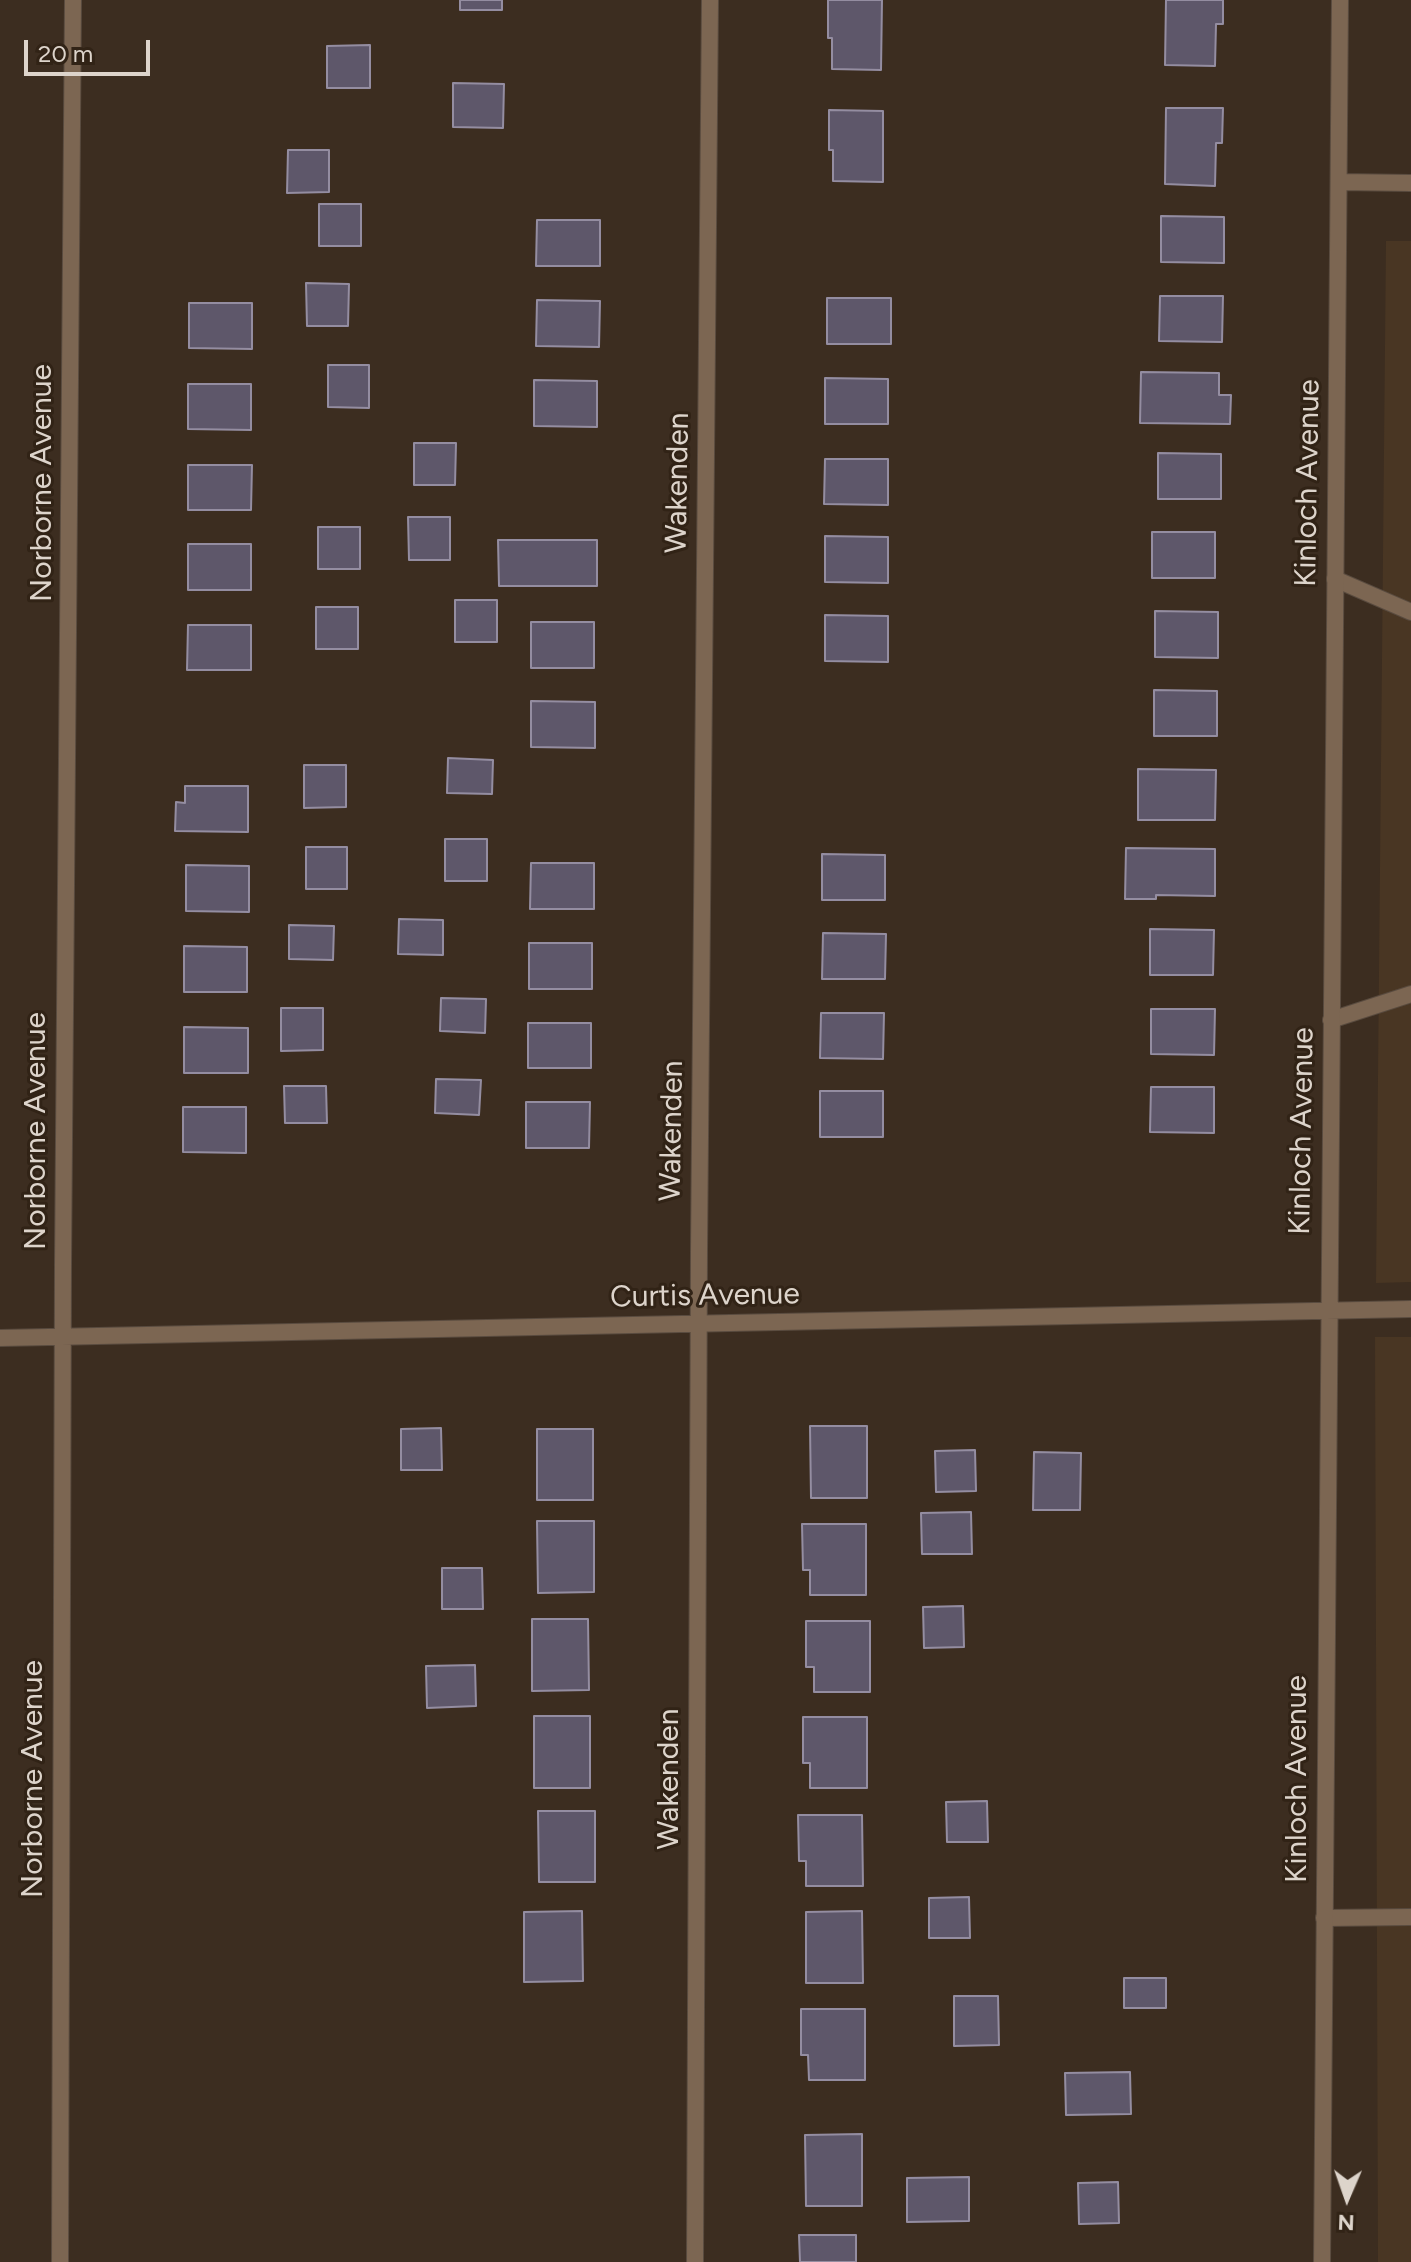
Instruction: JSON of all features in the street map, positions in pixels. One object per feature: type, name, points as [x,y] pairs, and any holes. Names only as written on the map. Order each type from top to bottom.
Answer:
[{"type":"street","name":"Norborne Avenue","points":[[60,2262],[73,0]]},
{"type":"street","name":"Wakenden","points":[[695,2262],[710,0]]},
{"type":"street","name":"Kinloch Avenue","points":[[1322,2262],[1340,0]]},
{"type":"street","points":[[1339,182],[1411,183]]},
{"type":"street","points":[[1335,579],[1411,612]]},
{"type":"street","points":[[1331,1020],[1411,994]]},
{"type":"street","name":"Curtis Avenue","points":[[0,1338],[1411,1309]]},
{"type":"street","points":[[1324,1918],[1411,1917]]},
{"type":"shaded area","points":[[1386,241],[1411,241],[1411,1282],[1376,1283]]},
{"type":"shaded area","points":[[1375,1337],[1411,1337],[1411,2262],[1378,2262]]},
{"type":"building","points":[[460,0],[502,0],[502,10],[460,10]]},
{"type":"building","points":[[828,0],[882,0],[881,70],[832,69]]},
{"type":"building","points":[[1166,0],[1223,0],[1223,24],[1216,24],[1215,66],[1165,65]]},
{"type":"building","points":[[370,45],[370,88],[327,88],[327,46]]},
{"type":"building","points":[[453,83],[504,84],[503,128],[453,127]]},
{"type":"building","points":[[1166,108],[1223,108],[1222,143],[1216,143],[1215,186],[1165,184]]},
{"type":"building","points":[[829,110],[883,111],[883,182],[833,181]]},
{"type":"building","points":[[288,150],[329,150],[329,192],[287,193]]},
{"type":"building","points":[[319,204],[361,204],[361,246],[319,246]]},
{"type":"building","points":[[1161,216],[1224,217],[1224,263],[1161,262]]},
{"type":"building","points":[[537,220],[600,220],[600,266],[536,266]]},
{"type":"building","points":[[306,283],[349,284],[348,326],[307,326]]},
{"type":"building","points":[[1160,296],[1223,296],[1222,342],[1159,341]]},
{"type":"building","points":[[827,298],[891,298],[891,344],[827,344]]},
{"type":"building","points":[[537,300],[600,301],[599,347],[536,346]]},
{"type":"building","points":[[189,303],[252,303],[252,349],[189,348]]},
{"type":"building","points":[[328,365],[369,365],[369,408],[328,407]]},
{"type":"building","points":[[1141,372],[1219,373],[1219,395],[1231,395],[1230,424],[1140,423]]},
{"type":"building","points":[[825,378],[888,379],[888,424],[825,424]]},
{"type":"building","points":[[534,380],[597,381],[597,427],[534,426]]},
{"type":"building","points":[[188,384],[251,384],[251,430],[188,429]]},
{"type":"building","points":[[414,443],[456,443],[455,485],[414,485]]},
{"type":"building","points":[[1158,453],[1221,454],[1221,499],[1158,499]]},
{"type":"building","points":[[825,459],[888,459],[888,505],[824,504]]},
{"type":"building","points":[[188,465],[252,465],[251,510],[188,510]]},
{"type":"building","points":[[408,517],[450,517],[450,560],[409,560]]},
{"type":"building","points":[[318,527],[360,527],[360,569],[318,569]]},
{"type":"building","points":[[1152,532],[1215,532],[1215,578],[1152,578]]},
{"type":"building","points":[[825,536],[888,537],[888,583],[825,582]]},
{"type":"building","points":[[498,540],[597,540],[597,586],[499,586]]},
{"type":"building","points":[[188,544],[251,544],[251,590],[188,590]]},
{"type":"building","points":[[455,600],[497,600],[497,642],[455,642]]},
{"type":"building","points":[[316,607],[358,607],[358,649],[316,649]]},
{"type":"building","points":[[1155,611],[1218,612],[1218,658],[1155,657]]},
{"type":"building","points":[[825,615],[888,616],[888,662],[825,661]]},
{"type":"building","points":[[531,622],[594,622],[594,668],[531,668]]},
{"type":"building","points":[[188,625],[251,625],[251,670],[187,670]]},
{"type":"building","points":[[1154,690],[1217,691],[1217,736],[1154,736]]},
{"type":"building","points":[[531,701],[595,702],[595,748],[531,747]]},
{"type":"building","points":[[448,758],[493,760],[492,794],[447,793]]},
{"type":"building","points":[[304,765],[346,765],[346,807],[304,808]]},
{"type":"building","points":[[1138,769],[1216,770],[1215,820],[1138,820]]},
{"type":"building","points":[[185,786],[248,786],[248,832],[175,831],[176,802],[185,803]]},
{"type":"building","points":[[445,839],[487,839],[487,881],[445,881]]},
{"type":"building","points":[[306,847],[347,847],[347,889],[306,889]]},
{"type":"building","points":[[1126,848],[1215,849],[1215,896],[1156,895],[1156,899],[1125,899]]},
{"type":"building","points":[[822,854],[885,855],[885,900],[822,900]]},
{"type":"building","points":[[531,863],[594,863],[594,909],[530,909]]},
{"type":"building","points":[[186,865],[249,866],[249,912],[186,911]]},
{"type":"building","points":[[399,919],[443,920],[443,955],[398,954]]},
{"type":"building","points":[[289,925],[334,926],[333,960],[289,959]]},
{"type":"building","points":[[1150,929],[1214,930],[1213,975],[1150,975]]},
{"type":"building","points":[[823,933],[886,934],[885,979],[822,979]]},
{"type":"building","points":[[529,943],[592,943],[592,989],[529,989]]},
{"type":"building","points":[[184,946],[247,947],[247,992],[184,992]]},
{"type":"building","points":[[441,998],[486,999],[485,1033],[440,1031]]},
{"type":"building","points":[[281,1008],[323,1008],[323,1050],[281,1051]]},
{"type":"building","points":[[1151,1009],[1215,1009],[1214,1055],[1151,1054]]},
{"type":"building","points":[[821,1013],[884,1013],[883,1059],[820,1058]]},
{"type":"building","points":[[528,1023],[591,1023],[591,1068],[528,1068]]},
{"type":"building","points":[[184,1027],[248,1028],[248,1073],[184,1073]]},
{"type":"building","points":[[436,1079],[481,1080],[479,1115],[435,1113]]},
{"type":"building","points":[[284,1086],[326,1086],[327,1123],[285,1123]]},
{"type":"building","points":[[1151,1087],[1214,1087],[1214,1133],[1150,1132]]},
{"type":"building","points":[[820,1091],[883,1091],[883,1137],[820,1137]]},
{"type":"building","points":[[526,1102],[590,1102],[589,1148],[526,1148]]},
{"type":"building","points":[[183,1107],[246,1107],[246,1153],[183,1152]]},
{"type":"building","points":[[810,1426],[867,1426],[867,1498],[811,1498]]},
{"type":"building","points":[[441,1428],[442,1470],[401,1470],[401,1429]]},
{"type":"building","points":[[537,1429],[593,1429],[593,1500],[537,1500]]},
{"type":"building","points":[[975,1450],[976,1491],[936,1492],[935,1451]]},
{"type":"building","points":[[1034,1452],[1081,1453],[1080,1510],[1033,1510]]},
{"type":"building","points":[[971,1512],[972,1554],[922,1554],[921,1513]]},
{"type":"building","points":[[537,1521],[594,1521],[594,1592],[538,1593]]},
{"type":"building","points":[[802,1524],[866,1524],[866,1595],[810,1595],[810,1570],[803,1570]]},
{"type":"building","points":[[442,1568],[482,1568],[483,1609],[442,1609]]},
{"type":"building","points":[[963,1606],[964,1647],[924,1648],[923,1607]]},
{"type":"building","points":[[532,1619],[588,1619],[589,1690],[532,1691]]},
{"type":"building","points":[[806,1621],[870,1621],[870,1692],[814,1692],[814,1667],[806,1667]]},
{"type":"building","points":[[475,1665],[476,1706],[427,1708],[426,1666]]},
{"type":"building","points":[[534,1716],[590,1716],[590,1788],[534,1788]]},
{"type":"building","points":[[803,1717],[867,1717],[867,1788],[810,1788],[810,1763],[803,1763]]},
{"type":"building","points":[[987,1801],[988,1842],[947,1842],[946,1802]]},
{"type":"building","points":[[538,1811],[595,1811],[595,1882],[539,1882]]},
{"type":"building","points":[[798,1815],[862,1815],[863,1886],[806,1886],[806,1861],[799,1861]]},
{"type":"building","points":[[969,1897],[970,1938],[929,1938],[929,1898]]},
{"type":"building","points":[[582,1911],[583,1981],[524,1982],[524,1912]]},
{"type":"building","points":[[862,1911],[863,1983],[806,1983],[806,1912]]},
{"type":"building","points":[[1124,1978],[1166,1978],[1166,2008],[1124,2008]]},
{"type":"building","points":[[954,1996],[998,1996],[999,2045],[954,2046]]},
{"type":"building","points":[[801,2009],[865,2009],[865,2080],[809,2080],[808,2055],[801,2055]]},
{"type":"building","points":[[1130,2072],[1131,2114],[1066,2115],[1065,2073]]},
{"type":"building","points":[[862,2134],[862,2206],[806,2206],[805,2135]]},
{"type":"building","points":[[969,2177],[969,2221],[907,2222],[907,2178]]},
{"type":"building","points":[[1118,2182],[1119,2223],[1079,2224],[1078,2183]]},
{"type":"building","points":[[799,2235],[856,2235],[856,2262],[800,2262]]}]
